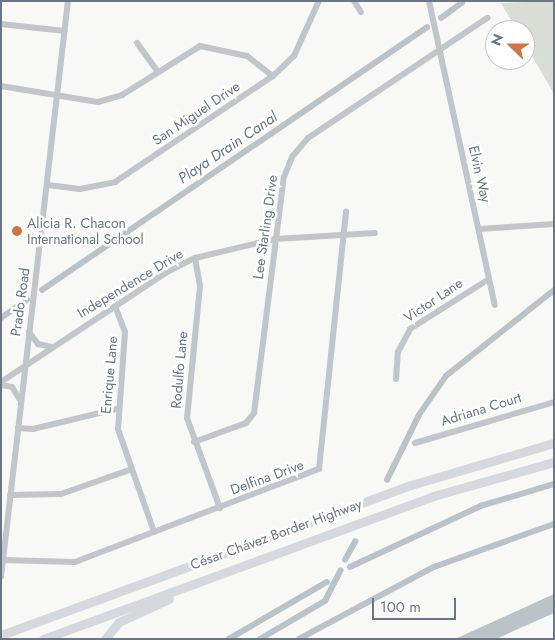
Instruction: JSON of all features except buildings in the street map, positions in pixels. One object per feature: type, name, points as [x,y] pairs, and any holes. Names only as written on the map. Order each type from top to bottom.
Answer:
[{"type":"highway","name":"César Chávez Border Highway","points":[[1,635],[404,488],[554,443]]},
{"type":"highway","name":"César Chávez Border Highway","points":[[43,639],[433,496],[554,462]]},
{"type":"highway","points":[[105,639],[119,622],[234,569]]},
{"type":"street","name":"Prado Road","points":[[1,577],[20,402],[48,186],[68,1]]},
{"type":"street","name":"San Miguel Drive","points":[[48,186],[80,189],[115,182],[273,76],[298,48],[319,1]]},
{"type":"street","points":[[354,1],[361,12]]},
{"type":"street","name":"Elvin Way","points":[[429,1],[495,305]]},
{"type":"street","name":"Lee Starling Drive","points":[[194,442],[246,423],[254,413],[284,177],[298,147],[439,47],[487,18]]},
{"type":"street","points":[[1,24],[65,31]]},
{"type":"street","points":[[137,43],[158,72]]},
{"type":"street","points":[[1,86],[58,99],[86,102],[114,98],[200,46],[247,56],[273,76]]},
{"type":"street","name":"Delfina Drive","points":[[2,560],[75,562],[319,469],[346,211]]},
{"type":"street","points":[[479,229],[554,224]]},
{"type":"street","name":"Independence Drive","points":[[1,384],[25,365],[115,306],[195,258],[275,239],[375,233]]},
{"type":"street","name":"Rodulfo Lane","points":[[195,258],[200,286],[186,408],[194,442],[220,508]]},
{"type":"street","name":"Victor Lane","points":[[396,379],[398,352],[410,329],[489,279]]},
{"type":"street","name":"Enrique Lane","points":[[115,306],[125,332],[116,409],[129,470],[154,532]]},
{"type":"street","points":[[29,332],[38,344],[52,347]]},
{"type":"street","points":[[1,384],[12,387],[20,402]]},
{"type":"street","name":"Adriana Court","points":[[415,442],[554,402]]},
{"type":"street","points":[[18,428],[33,429],[116,409]]},
{"type":"street","points":[[10,495],[61,494],[129,470]]},
{"type":"shaded area","points":[[554,1],[554,94],[535,61],[535,20],[511,20],[501,3]]},
{"type":"shaded area","points":[[554,594],[554,613],[496,639],[455,639]]},
{"type":"waterway","name":"Playa Drain Canal","points":[[441,18],[462,3]]},
{"type":"waterway","name":"Playa Drain Canal","points":[[42,290],[427,27]]},
{"type":"waterway","points":[[387,480],[419,415],[446,376],[554,290]]},
{"type":"waterway","name":"Playa Drain Canal","points":[[1,318],[27,300]]},
{"type":"waterway","points":[[350,567],[481,506],[554,484]]},
{"type":"waterway","points":[[299,639],[434,567],[554,524]]},
{"type":"waterway","points":[[345,560],[355,542]]},
{"type":"waterway","points":[[260,639],[325,601],[340,571]]},
{"type":"waterway","points":[[229,639],[327,582]]},
{"type":"place","name":"Alicia R. Chacon International School","points":[[17,231]]}]
